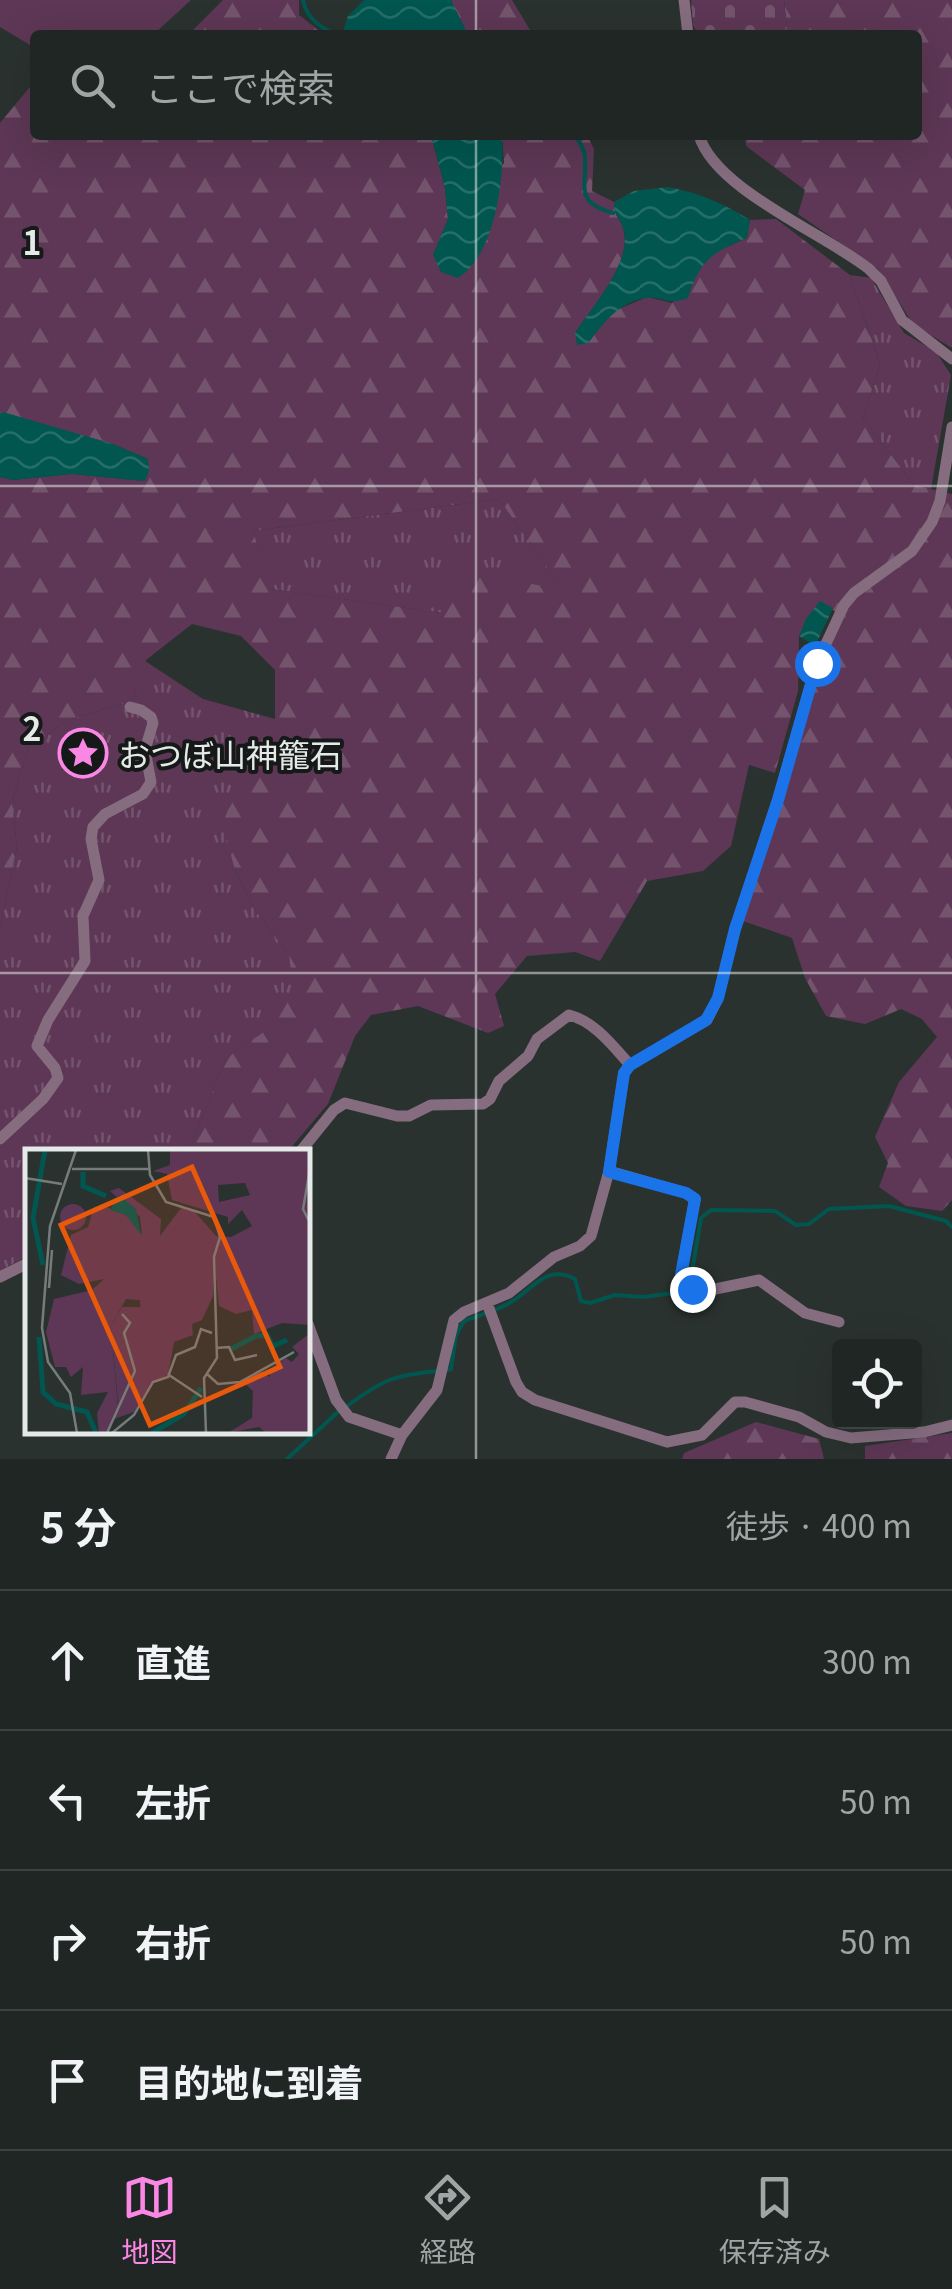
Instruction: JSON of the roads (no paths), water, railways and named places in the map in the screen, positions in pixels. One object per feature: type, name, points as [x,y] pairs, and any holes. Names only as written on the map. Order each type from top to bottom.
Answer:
[{"type":"street","points":[[684,0],[687,30]]},
{"type":"street","points":[[701,140],[705,152],[726,176],[870,269],[910,328],[952,359]]},
{"type":"street","points":[[391,1459],[402,1436],[440,1382],[454,1320],[509,1293],[554,1257],[580,1246],[590,1236],[609,1172],[621,1082],[630,1065],[706,1020],[715,1009],[735,929],[778,800],[817,663],[854,592],[912,551],[932,522],[940,501],[952,428]]},
{"type":"street","points":[[0,1138],[43,1100],[58,1078],[37,1046],[48,1020],[85,960],[83,916],[99,880],[91,839],[93,827],[106,814],[144,794],[151,782],[145,750],[153,724],[148,712],[130,707]]},
{"type":"street","points":[[302,1149],[334,1110],[345,1103],[397,1116],[409,1116],[431,1106],[483,1104],[499,1081],[528,1056],[537,1039],[568,1015],[581,1018],[630,1065]]},
{"type":"street","points":[[609,1172],[686,1193],[695,1199],[681,1275],[696,1293],[759,1280],[805,1314],[839,1322]]},
{"type":"street","points":[[0,1277],[25,1264]]},
{"type":"street","points":[[487,1303],[522,1392],[550,1406],[668,1442],[702,1435],[736,1402],[799,1417],[826,1432],[851,1438],[924,1432],[952,1425]]},
{"type":"street","points":[[310,1329],[336,1400],[349,1417],[402,1436]]},
{"type":"water","points":[[364,0],[451,0],[466,30],[344,30],[348,16]]},
{"type":"water","points":[[432,140],[502,140],[502,171],[489,233],[471,267],[458,278],[441,272],[433,255],[448,219],[445,188]]},
{"type":"water","points":[[668,187],[710,199],[750,220],[747,238],[708,259],[688,298],[637,300],[613,314],[588,343],[577,345],[575,333],[622,258],[624,232],[614,202],[634,191]]},
{"type":"water","points":[[3,412],[113,444],[148,459],[145,481],[72,474],[13,480],[0,477]]},
{"type":"water","points":[[820,601],[833,608],[815,646],[799,636]]},
{"type":"waterway","points":[[303,0],[307,12],[327,30]]},
{"type":"waterway","points":[[578,140],[585,154],[584,185],[588,199],[613,213]]},
{"type":"waterway","points":[[447,1370],[451,1369],[456,1335],[464,1321],[506,1305],[548,1276],[575,1279],[581,1301],[590,1303],[615,1295],[643,1297],[682,1292],[691,1278],[701,1218],[711,1210],[775,1211],[796,1225],[809,1224],[829,1209],[889,1206],[946,1221],[952,1227]]},
{"type":"waterway","points":[[347,1406],[389,1380],[438,1371]]},
{"type":"waterway","points":[[287,1459],[339,1411]]},
{"type":"place","name":"おつぼ山神籠石","points":[[83,753]]}]
